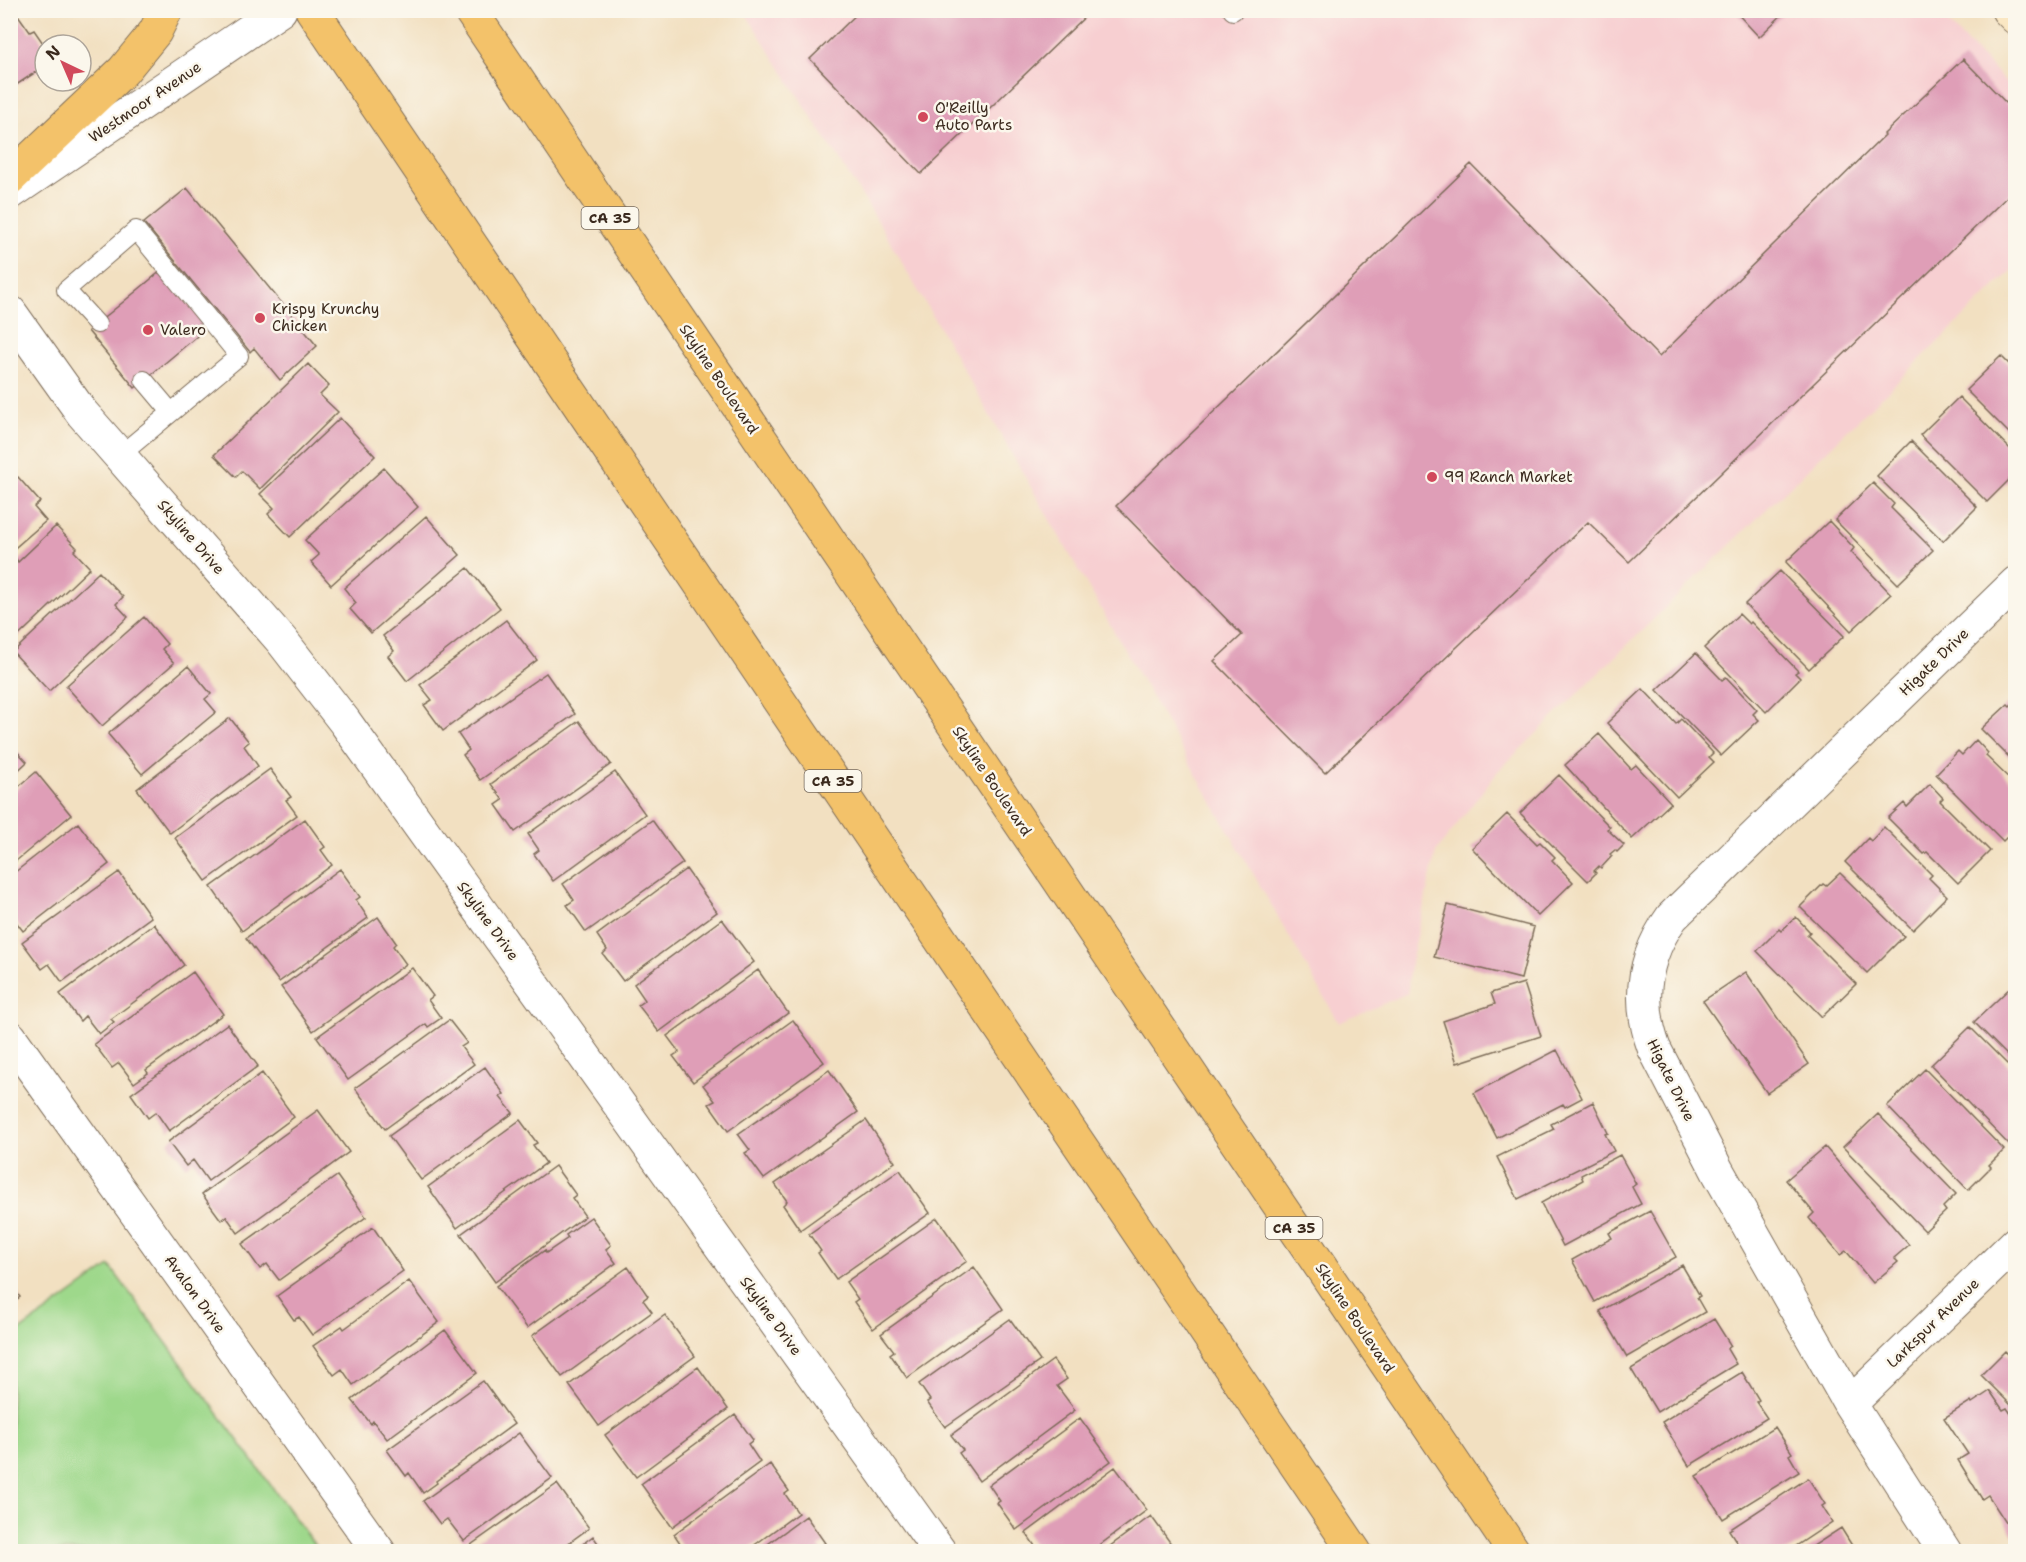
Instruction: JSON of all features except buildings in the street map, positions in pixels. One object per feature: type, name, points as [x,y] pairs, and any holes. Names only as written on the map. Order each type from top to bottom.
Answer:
[{"type":"main road","points":[[10,178],[123,71],[145,45],[166,10]]},
{"type":"main road","name":"CA 35","points":[[312,10],[1355,1551]]},
{"type":"main road","name":"Skyline Boulevard","points":[[470,10],[1514,1551]]},
{"type":"street","name":"Westmoor Avenue","points":[[10,193],[280,10]]},
{"type":"street","points":[[2008,10],[2016,18]]},
{"type":"street","name":"Skyline Drive","points":[[10,312],[82,413],[282,641],[345,722],[940,1551]]},
{"type":"street","name":"Higate Drive","points":[[1946,1551],[1850,1404],[1724,1182],[1658,1059],[1645,1016],[1644,992],[1647,967],[1656,942],[1672,917],[2016,583]]},
{"type":"street","name":"Avalon Drive","points":[[10,1037],[379,1551]]},
{"type":"street","name":"Larkspur Avenue","points":[[1850,1404],[2016,1243]]},
{"type":"lane","points":[[97,324],[66,290],[136,230],[239,356],[120,456]]},
{"type":"lane","points":[[144,380],[171,412]]},
{"type":"shaded area","points":[[744,11],[1936,11],[2015,91],[2015,267],[1497,772],[1436,852],[1409,972],[1408,993],[1339,1023],[878,221]]},
{"type":"green space","points":[[110,1266],[319,1551],[11,1551],[11,1337]]},
{"type":"place","name":"O'Reilly Auto Parts","points":[[923,117]]},
{"type":"place","name":"Krispy Krunchy Chicken","points":[[260,318]]},
{"type":"place","name":"Valero","points":[[148,330]]},
{"type":"place","name":"99 Ranch Market","points":[[1432,477]]}]
